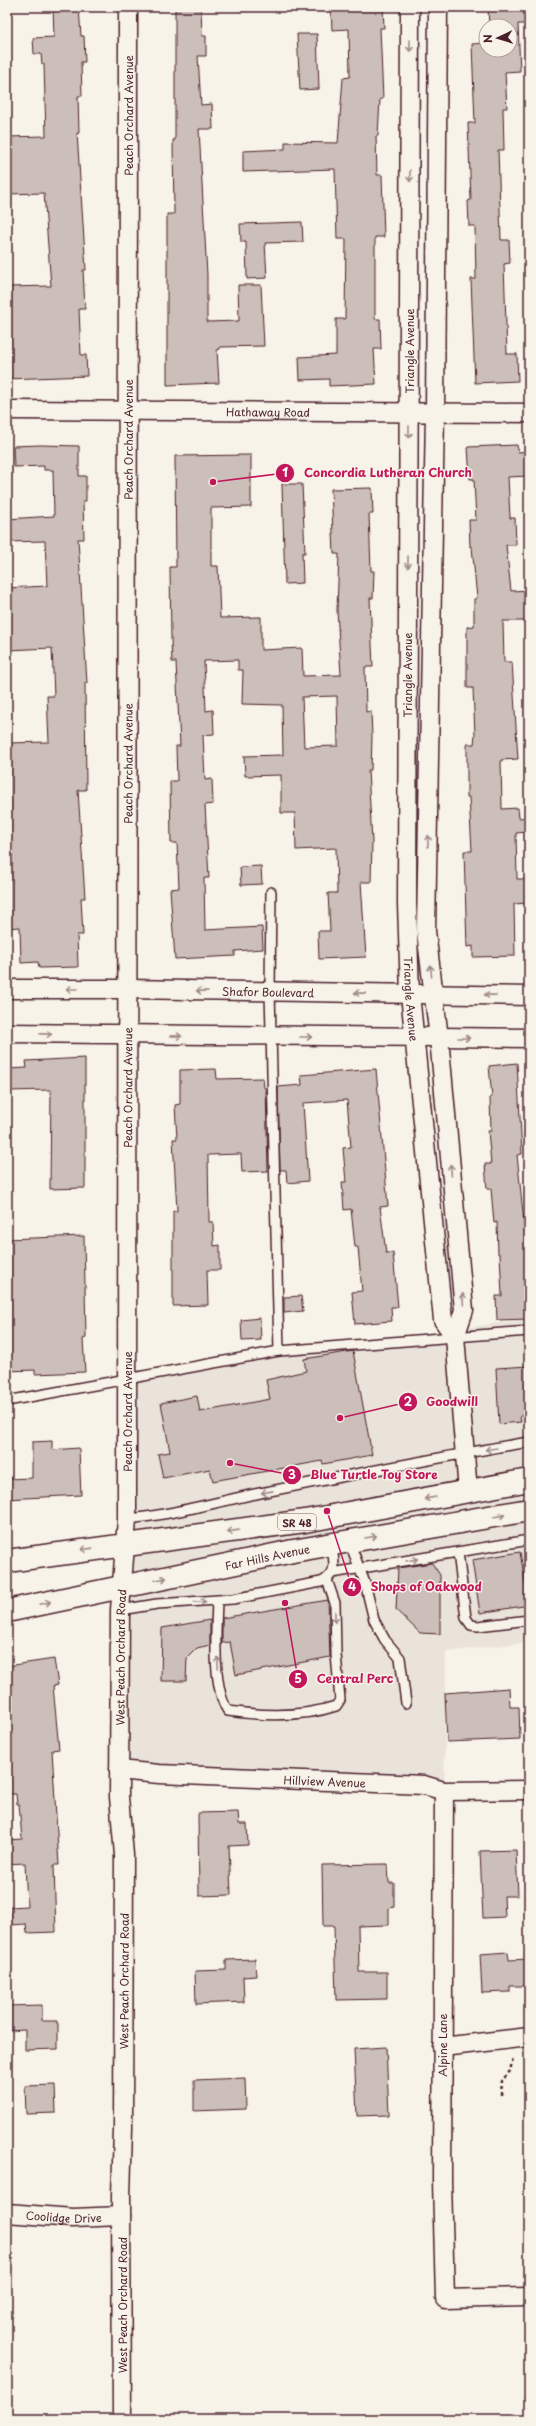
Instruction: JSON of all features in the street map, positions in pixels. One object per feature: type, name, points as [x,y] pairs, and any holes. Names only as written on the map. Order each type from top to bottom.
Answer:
[{"type":"main road","name":"SR 48","points":[[7,1561],[305,1521],[529,1480]]},
{"type":"main road","name":"Far Hills Avenue","points":[[7,1611],[123,1586],[340,1543],[529,1510]]},
{"type":"street","name":"Peach Orchard Avenue","points":[[125,1544],[127,1380],[128,7]]},
{"type":"street","name":"Triangle Avenue","points":[[410,7],[407,712],[407,904],[410,994],[416,1038],[443,1320],[455,1337]]},
{"type":"street","name":"Triangle Avenue","points":[[438,7],[435,413],[426,931],[439,1038],[464,1310],[455,1337],[466,1453],[468,1491]]},
{"type":"street","name":"Hathaway Road","points":[[7,410],[529,413]]},
{"type":"street","points":[[407,712],[430,712]]},
{"type":"street","name":"Shafor Boulevard","points":[[7,989],[127,989],[529,996]]},
{"type":"street","points":[[7,1033],[272,1037],[529,1038]]},
{"type":"street","name":"West Peach Orchard Road","points":[[122,2419],[121,2216],[124,1856],[119,1797],[119,1770],[120,1610],[125,1544]]},
{"type":"street","name":"Hillview Avenue","points":[[119,1770],[159,1774],[424,1785],[444,1791],[529,1790]]},
{"type":"street","name":"Alpine Lane","points":[[444,1791],[442,2180],[445,2299],[529,2297]]},
{"type":"street","points":[[442,2048],[529,2037]]},
{"type":"street","name":"Coolidge Drive","points":[[7,2213],[73,2218],[121,2216]]},
{"type":"lane","points":[[271,892],[270,992],[278,1351]]},
{"type":"lane","points":[[7,1401],[278,1351],[529,1331]]},
{"type":"lane","points":[[126,1520],[158,1516],[216,1502],[529,1442]]},
{"type":"lane","points":[[120,1610],[157,1604],[217,1601],[295,1588],[330,1576],[360,1569],[529,1540]]},
{"type":"lane","points":[[340,1543],[360,1569],[374,1620],[385,1640],[400,1658],[406,1702]]},
{"type":"lane","points":[[217,1601],[218,1675],[222,1702],[228,1711],[244,1713],[315,1713],[336,1706],[340,1700],[336,1654],[335,1603],[330,1576],[340,1543]]},
{"type":"lane","points":[[458,1552],[466,1618],[470,1625],[478,1626],[529,1620]]},
{"type":"path","points":[[501,2095],[502,2080],[510,2071],[513,2058]]},
{"type":"shaded area","points":[[529,1318],[529,1642],[446,1652],[444,1791],[119,1770],[127,1380]]},
{"type":"building","points":[[53,7],[79,7],[81,36],[84,36],[85,62],[81,62],[82,96],[78,96],[79,133],[77,133],[86,270],[83,270],[85,309],[79,309],[81,355],[86,355],[87,376],[7,379],[7,287],[51,286],[44,193],[7,194],[7,137],[46,136],[44,64],[42,64],[41,54],[34,54],[33,38],[54,37]]},
{"type":"building","points":[[175,7],[201,7],[202,36],[206,36],[206,56],[198,56],[201,105],[212,104],[213,129],[199,129],[207,275],[207,322],[239,321],[238,285],[261,285],[264,346],[220,347],[220,349],[217,350],[219,383],[167,385],[167,214],[174,214],[173,140],[175,140]]},
{"type":"building","points":[[331,7],[383,7],[384,28],[380,28],[383,99],[380,99],[378,136],[376,136],[377,175],[382,175],[384,237],[375,237],[375,319],[380,319],[381,349],[374,349],[376,384],[329,386],[329,379],[300,380],[299,357],[336,355],[336,319],[345,319],[346,239],[337,239],[335,169],[243,172],[243,151],[285,149],[285,142],[338,143],[343,78],[350,77],[349,29],[332,30]]},
{"type":"building","points":[[488,7],[526,7],[527,24],[518,24],[518,18],[489,18]]},
{"type":"building","points":[[518,24],[520,71],[505,72],[507,108],[503,108],[504,150],[498,150],[501,240],[509,240],[510,263],[504,264],[507,354],[517,354],[518,381],[475,383],[471,279],[476,279],[475,226],[469,226],[468,201],[471,200],[468,123],[475,123],[472,44],[478,44],[478,58],[518,58]]},
{"type":"building","points":[[297,34],[317,34],[319,89],[300,90]]},
{"type":"building","points":[[302,222],[303,242],[265,243],[267,278],[247,279],[246,242],[241,242],[240,224]]},
{"type":"building","points":[[517,445],[518,452],[529,451],[529,476],[508,477],[510,518],[515,518],[516,545],[506,545],[511,591],[529,590],[529,621],[503,621],[504,662],[512,662],[518,759],[501,760],[502,809],[518,808],[519,818],[529,817],[529,832],[516,833],[517,879],[526,879],[527,903],[514,904],[515,956],[473,957],[473,946],[467,947],[464,851],[472,851],[469,797],[467,797],[467,744],[474,744],[475,735],[473,688],[467,688],[467,627],[474,626],[474,599],[477,598],[472,547],[470,547],[469,520],[476,520],[474,479],[470,479],[468,447]]},
{"type":"building","points":[[13,446],[79,446],[79,476],[86,476],[86,501],[83,501],[84,539],[78,539],[87,683],[85,683],[86,790],[78,790],[85,898],[81,898],[83,935],[77,935],[78,967],[39,968],[38,962],[21,963],[20,927],[7,928],[7,743],[49,742],[47,696],[54,696],[52,648],[7,650],[7,588],[47,586],[45,541],[7,542],[7,519],[54,516],[53,470],[44,470],[44,466],[14,467]]},
{"type":"building","points":[[251,455],[251,507],[211,508],[211,566],[218,566],[220,618],[261,617],[261,650],[302,648],[303,676],[341,675],[337,610],[339,554],[334,554],[331,489],[372,488],[373,514],[369,514],[371,571],[374,571],[373,598],[370,598],[373,667],[365,667],[366,712],[371,711],[372,737],[371,770],[368,770],[372,842],[371,882],[361,882],[366,957],[319,959],[318,931],[330,931],[328,893],[337,893],[336,848],[296,850],[295,813],[281,813],[281,775],[245,776],[244,756],[283,755],[282,705],[242,704],[243,670],[238,670],[238,660],[204,661],[206,711],[213,710],[214,734],[203,735],[205,780],[212,779],[213,804],[205,805],[209,878],[204,878],[205,930],[262,927],[263,949],[235,951],[235,956],[175,959],[170,889],[179,888],[177,843],[171,843],[170,781],[177,781],[176,746],[180,746],[176,662],[172,662],[170,567],[176,567],[175,456]],"holes":[[[337,696],[338,746],[304,747],[302,697]]]},
{"type":"building","points":[[282,484],[302,484],[305,553],[302,553],[303,583],[285,584]]},
{"type":"building","points":[[261,866],[262,884],[241,885],[240,867]]},
{"type":"building","points":[[85,1058],[85,1188],[50,1189],[51,1090],[7,1091],[7,1069],[27,1068],[26,1061]]},
{"type":"building","points":[[517,1063],[522,1154],[517,1155],[528,1261],[529,1319],[497,1320],[496,1296],[502,1296],[500,1254],[498,1254],[497,1222],[494,1223],[491,1189],[487,1189],[485,1164],[491,1164],[488,1131],[491,1131],[490,1097],[492,1097],[489,1066]]},
{"type":"building","points":[[216,1069],[217,1079],[263,1078],[264,1088],[266,1088],[268,1171],[242,1172],[241,1154],[208,1155],[209,1222],[213,1222],[214,1246],[220,1245],[220,1270],[207,1270],[208,1305],[173,1306],[173,1211],[177,1211],[173,1139],[177,1139],[175,1105],[180,1104],[180,1070]]},
{"type":"building","points":[[376,1069],[388,1206],[380,1207],[386,1253],[393,1253],[398,1307],[391,1307],[392,1321],[355,1324],[352,1292],[362,1291],[358,1247],[355,1247],[351,1209],[344,1210],[342,1182],[346,1182],[343,1148],[351,1147],[347,1100],[303,1103],[308,1181],[287,1183],[286,1170],[280,1170],[278,1087],[302,1085],[301,1075]]},
{"type":"building","points":[[84,1236],[86,1338],[83,1339],[85,1372],[35,1374],[35,1370],[7,1371],[7,1239]]},
{"type":"building","points":[[301,1296],[303,1311],[284,1313],[284,1297]]},
{"type":"building","points":[[260,1318],[261,1340],[242,1341],[241,1320]]},
{"type":"building","points":[[353,1351],[372,1455],[323,1464],[322,1461],[213,1481],[210,1469],[163,1478],[158,1454],[170,1452],[161,1403],[197,1396],[200,1412],[270,1399],[266,1380],[306,1371],[304,1359]]},
{"type":"building","points":[[529,1366],[529,1416],[520,1416],[521,1422],[499,1424],[496,1368]]},
{"type":"building","points":[[52,1441],[52,1450],[79,1448],[81,1495],[7,1499],[7,1479],[32,1478],[32,1442]]},
{"type":"building","points":[[520,1552],[529,1605],[480,1613],[472,1560]]},
{"type":"building","points":[[432,1563],[440,1575],[440,1634],[420,1633],[396,1610],[398,1568]]},
{"type":"building","points":[[328,1600],[330,1657],[236,1675],[230,1642],[222,1643],[222,1618]]},
{"type":"building","points":[[210,1620],[210,1645],[197,1648],[187,1658],[186,1681],[161,1681],[162,1628]]},
{"type":"building","points":[[54,1659],[58,1685],[53,1686],[59,1749],[52,1750],[59,1865],[54,1865],[56,1932],[27,1933],[26,1924],[11,1925],[10,1907],[27,1906],[25,1863],[7,1864],[7,1840],[22,1839],[19,1804],[17,1804],[16,1794],[7,1794],[7,1769],[9,1769],[7,1744],[7,1666]]},
{"type":"building","points":[[509,1688],[510,1707],[519,1707],[520,1739],[447,1742],[445,1693]]},
{"type":"building","points":[[238,1812],[239,1824],[247,1824],[248,1845],[229,1846],[231,1895],[199,1896],[198,1813]]},
{"type":"building","points":[[516,1850],[518,1896],[504,1896],[505,1917],[483,1918],[480,1851]]},
{"type":"building","points":[[388,1864],[389,1883],[394,1883],[394,1907],[389,1908],[389,1925],[358,1926],[359,1972],[387,1972],[387,1999],[336,2000],[334,1926],[323,1926],[322,1865]]},
{"type":"building","points":[[508,1952],[509,1960],[529,1959],[529,1986],[510,1986],[510,1992],[482,1993],[480,1954]]},
{"type":"building","points":[[255,1959],[256,1976],[243,1977],[244,2002],[196,2004],[195,1971],[226,1970],[226,1960]]},
{"type":"building","points":[[42,2005],[42,2021],[58,2021],[58,2049],[25,2050],[25,2030],[7,2031],[7,2006]]},
{"type":"building","points":[[386,2047],[389,2115],[357,2116],[354,2049]]},
{"type":"building","points":[[245,2078],[246,2109],[194,2111],[194,2080]]},
{"type":"building","points":[[55,2085],[56,2113],[26,2114],[25,2086]]},
{"type":"place","name":"Concordia Lutheran Church","points":[[213,482]]},
{"type":"place","name":"Goodwill","points":[[340,1418]]},
{"type":"place","name":"Blue Turtle Toy Store","points":[[230,1463]]},
{"type":"place","name":"Shops of Oakwood","points":[[327,1511]]},
{"type":"place","name":"Central Perc","points":[[285,1603]]}]
